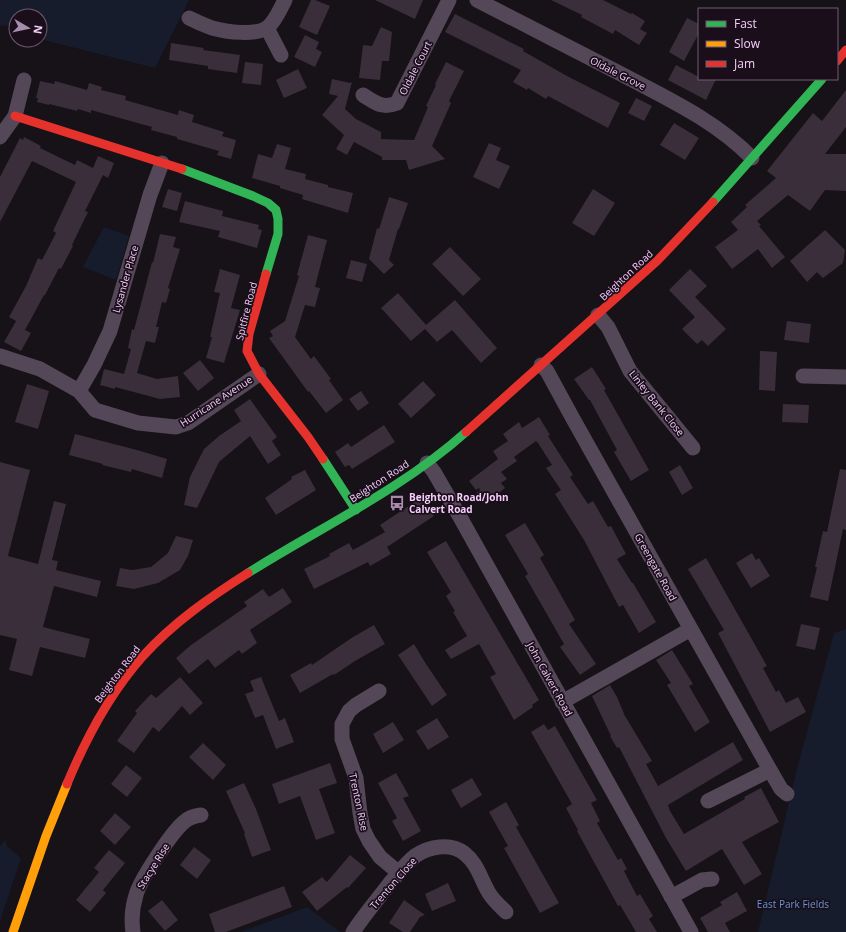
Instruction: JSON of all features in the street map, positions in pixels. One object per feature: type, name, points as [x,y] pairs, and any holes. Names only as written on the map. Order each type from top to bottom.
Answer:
[{"type":"street","points":[[189,18],[213,28],[236,32],[253,31],[267,28],[276,18],[284,0]]},
{"type":"street","name":"Oldale Court","points":[[363,95],[376,103],[386,106],[397,102],[449,0]]},
{"type":"street","name":"Oldale Grove","points":[[477,0],[704,119],[721,130],[743,148],[752,158]]},
{"type":"street","points":[[267,28],[281,55]]},
{"type":"street","points":[[838,60],[846,50]]},
{"type":"street","points":[[0,137],[15,116],[24,80]]},
{"type":"street","name":"Beighton Road","points":[[13,932],[74,764],[87,737],[103,710],[134,667],[167,632],[206,600],[290,547],[386,492],[458,439],[657,261],[821,80]]},
{"type":"street","points":[[15,116],[162,163]]},
{"type":"street","name":"Spitfire Road","points":[[162,163],[183,169],[247,194],[276,210],[279,220],[278,234],[249,334],[247,351],[258,374],[308,437],[356,510]]},
{"type":"street","name":"Lysander Place","points":[[79,392],[110,331],[150,195],[162,163]]},
{"type":"street","name":"Linley Bank Close","points":[[598,315],[608,327],[630,371],[693,448]]},
{"type":"street","name":"Hurricane Avenue","points":[[0,356],[40,369],[79,392],[95,410],[138,423],[176,427],[188,422],[258,374]]},
{"type":"street","name":"Greengate Road","points":[[541,365],[547,371],[780,789],[787,794]]},
{"type":"street","points":[[803,376],[846,377]]},
{"type":"street","name":"John Calvert Road","points":[[427,463],[434,472],[691,932]]},
{"type":"street","points":[[562,702],[691,629]]},
{"type":"street","name":"Trenton Rise","points":[[379,690],[349,711],[342,724],[342,739],[356,778],[363,829],[380,857],[399,873]]},
{"type":"street","points":[[708,801],[770,770]]},
{"type":"street","name":"Stacye Rise","points":[[133,932],[132,913],[136,893],[147,872],[184,822],[193,817],[200,816]]},
{"type":"street","name":"Trenton Close","points":[[353,932],[399,873],[414,857],[425,850],[438,846],[462,851],[472,860],[479,870],[490,895],[506,912]]},
{"type":"street","points":[[671,897],[702,880],[712,879]]},
{"type":"green space","points":[[0,0],[189,0],[155,68],[48,41],[48,8],[8,8],[8,25],[0,26]]},
{"type":"green space","points":[[104,227],[129,236],[116,280],[83,267]]},
{"type":"green space","name":"East Park Fields","points":[[846,629],[846,932],[758,932],[798,765],[834,633]]},
{"type":"green space","points":[[5,840],[7,846],[21,858],[0,921],[0,846]]},
{"type":"green space","points":[[307,907],[340,932],[241,932]]},
{"type":"building","points":[[311,0],[315,0],[330,6],[317,35],[299,27]]},
{"type":"building","points":[[375,0],[423,0],[415,19]]},
{"type":"building","points":[[551,0],[603,0],[631,14],[632,13],[645,21],[640,29],[647,33],[639,45],[615,30],[613,34],[581,17],[582,15]]},
{"type":"building","points":[[455,14],[524,49],[523,51],[567,76],[620,103],[608,128],[548,96],[546,99],[528,88],[527,90],[513,82],[521,70],[445,32]]},
{"type":"building","points":[[687,18],[698,24],[698,35],[684,61],[669,52]]},
{"type":"building","points":[[381,27],[392,32],[389,61],[382,61],[380,80],[359,78],[363,45],[372,46]]},
{"type":"building","points":[[305,35],[319,42],[316,49],[322,52],[315,67],[294,57]]},
{"type":"building","points":[[171,43],[204,48],[203,50],[240,55],[237,73],[208,69],[208,66],[169,60]]},
{"type":"building","points":[[245,62],[263,64],[261,85],[242,83]]},
{"type":"building","points":[[446,62],[464,71],[449,101],[451,103],[432,146],[445,159],[409,170],[406,160],[382,160],[382,157],[354,142],[347,155],[336,149],[344,135],[322,115],[338,96],[329,94],[332,79],[350,83],[352,82],[345,109],[356,119],[381,132],[381,139],[414,140],[428,107],[426,106],[436,85],[435,84]]},
{"type":"building","points":[[676,65],[698,76],[698,80],[716,80],[706,100],[668,80]]},
{"type":"building","points":[[298,69],[307,88],[284,98],[276,80]]},
{"type":"building","points":[[40,81],[54,84],[55,81],[87,90],[89,83],[102,87],[101,90],[126,96],[125,100],[178,115],[179,110],[194,115],[192,122],[224,132],[222,136],[236,140],[231,159],[217,155],[219,151],[151,130],[152,127],[91,110],[91,113],[78,109],[77,111],[37,102],[38,98],[36,98]]},
{"type":"building","points":[[846,90],[846,127],[825,154],[846,154],[846,191],[825,190],[810,211],[788,195],[757,221],[761,225],[759,226],[785,257],[772,268],[758,249],[732,269],[715,247],[738,230],[731,222],[747,207],[745,205],[776,178],[767,171],[813,113],[822,121]]},
{"type":"building","points":[[636,98],[652,106],[644,121],[628,113]]},
{"type":"building","points":[[674,123],[699,138],[685,160],[660,145]]},
{"type":"building","points":[[24,137],[41,146],[40,148],[75,165],[77,160],[93,168],[98,156],[114,163],[108,178],[103,175],[85,211],[88,212],[72,245],[73,246],[61,269],[59,268],[25,330],[31,333],[21,351],[4,342],[16,321],[9,317],[26,286],[38,258],[42,260],[56,233],[53,231],[76,182],[32,161],[0,222],[0,177],[20,138],[23,140]]},
{"type":"building","points":[[489,143],[501,148],[496,160],[510,166],[499,189],[473,177]]},
{"type":"building","points":[[277,144],[291,148],[285,169],[306,174],[305,179],[328,185],[328,187],[353,193],[348,213],[302,199],[303,195],[280,188],[280,186],[252,178],[258,154],[272,158]]},
{"type":"building","points":[[168,189],[182,193],[177,211],[162,207]]},
{"type":"building","points":[[593,189],[615,203],[594,236],[572,223]]},
{"type":"building","points":[[389,197],[408,203],[398,229],[389,260],[394,265],[384,274],[369,259],[377,228],[379,229]]},
{"type":"building","points":[[185,201],[223,211],[222,216],[259,225],[258,229],[262,230],[257,248],[218,237],[220,231],[179,222]]},
{"type":"building","points":[[825,230],[845,250],[843,263],[823,278],[817,272],[807,282],[790,261]]},
{"type":"building","points":[[160,234],[176,237],[173,247],[180,249],[168,288],[170,289],[166,303],[162,302],[156,327],[159,327],[155,343],[146,341],[137,373],[157,379],[178,376],[180,397],[160,399],[115,387],[115,389],[100,385],[104,369],[124,374],[131,349],[128,348],[132,329],[134,330]]},
{"type":"building","points":[[308,235],[327,240],[315,287],[320,288],[315,307],[305,305],[295,337],[311,359],[314,356],[331,379],[329,380],[343,400],[326,413],[309,391],[308,392],[269,338],[273,336],[270,331],[285,321],[299,276],[297,275]]},
{"type":"building","points":[[450,247],[481,279],[463,296],[432,264]]},
{"type":"building","points":[[351,260],[367,264],[362,282],[346,278]]},
{"type":"building","points":[[220,269],[240,275],[231,308],[240,310],[224,363],[206,358],[212,337],[210,337],[220,293],[214,292]]},
{"type":"building","points":[[690,269],[707,286],[695,297],[726,329],[708,346],[702,340],[697,344],[682,329],[695,317],[669,290]]},
{"type":"building","points":[[398,293],[426,325],[455,300],[497,348],[481,363],[452,330],[437,342],[425,329],[411,341],[381,308]]},
{"type":"building","points":[[787,321],[811,324],[809,343],[784,340]]},
{"type":"building","points":[[760,351],[777,352],[775,391],[759,390]]},
{"type":"building","points":[[200,360],[214,378],[198,391],[183,373]]},
{"type":"building","points":[[592,367],[606,389],[604,390],[649,470],[631,481],[614,452],[617,450],[590,400],[574,379]]},
{"type":"building","points":[[423,381],[436,395],[411,418],[398,404]]},
{"type":"building","points":[[27,384],[49,391],[38,429],[15,422]]},
{"type":"building","points":[[361,391],[369,403],[358,411],[349,399]]},
{"type":"building","points":[[250,399],[277,437],[272,441],[281,455],[268,464],[250,436],[219,462],[197,508],[184,505],[190,477],[204,449],[219,436],[241,421],[234,410]]},
{"type":"building","points":[[783,404],[809,405],[808,423],[782,422]]},
{"type":"building","points":[[539,417],[550,435],[548,436],[573,475],[570,477],[588,504],[593,501],[608,527],[611,526],[626,554],[617,559],[656,622],[639,633],[623,605],[619,607],[584,540],[555,494],[561,490],[546,468],[552,465],[536,441],[514,457],[517,461],[501,472],[507,479],[501,483],[505,488],[485,504],[476,493],[480,490],[479,488],[476,490],[469,481],[498,459],[493,451],[508,441],[503,434],[519,422],[522,428]]},
{"type":"building","points":[[384,425],[395,442],[352,469],[349,465],[345,467],[335,452],[348,443],[351,447]]},
{"type":"building","points":[[75,434],[167,459],[162,478],[132,469],[131,472],[102,465],[103,464],[69,455]]},
{"type":"building","points":[[0,462],[30,470],[8,556],[38,564],[54,501],[66,504],[52,560],[58,561],[56,570],[101,581],[97,597],[54,586],[43,627],[90,639],[85,658],[40,647],[32,676],[9,670],[17,639],[0,635]]},
{"type":"building","points":[[680,465],[693,488],[682,495],[669,472]]},
{"type":"building","points":[[840,469],[846,470],[846,530],[843,529],[828,601],[810,597],[823,531],[827,532]]},
{"type":"building","points":[[305,470],[316,490],[276,515],[265,498],[292,479],[291,477]]},
{"type":"building","points":[[422,497],[434,516],[387,547],[391,554],[370,566],[368,562],[314,589],[304,569],[330,556],[329,554],[349,543],[353,550],[385,532],[380,525]]},
{"type":"building","points":[[525,523],[544,555],[540,558],[575,620],[569,624],[596,664],[580,675],[560,647],[564,644],[525,576],[528,574],[505,535]]},
{"type":"building","points":[[176,536],[193,540],[188,556],[180,570],[158,583],[134,589],[116,586],[120,568],[132,570],[151,567],[168,553]]},
{"type":"building","points":[[446,541],[539,700],[532,705],[533,707],[514,720],[490,677],[496,674],[479,644],[451,659],[445,650],[467,636],[453,612],[455,611],[446,596],[451,592],[427,552]]},
{"type":"building","points":[[752,553],[756,560],[759,558],[770,576],[751,588],[736,563]]},
{"type":"building","points":[[706,558],[767,666],[763,668],[776,692],[779,690],[786,703],[798,697],[806,712],[770,732],[718,633],[724,630],[688,569]]},
{"type":"building","points":[[283,588],[292,602],[250,630],[257,643],[242,654],[239,650],[215,668],[208,659],[189,674],[176,658],[191,645],[247,606],[244,602],[263,589],[269,597]]},
{"type":"building","points":[[801,624],[820,628],[815,650],[796,646]]},
{"type":"building","points":[[374,625],[385,644],[334,675],[333,674],[300,693],[290,675],[311,663],[312,665],[353,637]]},
{"type":"building","points":[[414,644],[447,695],[432,706],[398,655]]},
{"type":"building","points":[[672,650],[693,684],[689,686],[710,722],[695,732],[667,685],[671,683],[656,660]]},
{"type":"building","points":[[180,677],[203,703],[190,715],[182,706],[159,732],[153,727],[134,753],[117,741],[137,713],[135,711],[151,694],[156,698]]},
{"type":"building","points":[[261,677],[279,721],[285,718],[294,742],[276,749],[263,715],[255,718],[245,694],[254,691],[250,681]]},
{"type":"building","points":[[610,685],[625,716],[652,761],[646,764],[658,786],[733,742],[743,760],[668,805],[684,834],[745,799],[744,797],[761,788],[779,822],[742,842],[762,874],[744,885],[722,849],[686,871],[666,838],[619,747],[617,748],[610,736],[592,696]]},
{"type":"building","points":[[437,718],[449,737],[428,750],[416,731]]},
{"type":"building","points":[[393,722],[404,740],[383,753],[373,734]]},
{"type":"building","points":[[544,724],[548,730],[555,726],[597,800],[591,803],[600,821],[597,823],[618,860],[621,858],[627,869],[624,871],[637,896],[640,894],[653,916],[649,919],[657,932],[636,932],[620,905],[618,906],[577,831],[578,830],[566,808],[572,804],[531,732]]},
{"type":"building","points":[[203,743],[226,765],[213,780],[189,757]]},
{"type":"building","points":[[330,763],[337,783],[319,789],[335,833],[316,840],[300,796],[279,804],[272,784]]},
{"type":"building","points":[[126,765],[142,778],[127,797],[111,784]]},
{"type":"building","points":[[396,773],[409,796],[403,798],[421,831],[403,841],[392,821],[397,818],[378,783]]},
{"type":"building","points":[[472,778],[482,795],[461,808],[451,790]]},
{"type":"building","points":[[244,783],[256,809],[271,850],[252,857],[244,834],[245,833],[226,791]]},
{"type":"building","points":[[506,802],[519,825],[516,827],[559,903],[540,913],[504,848],[508,846],[489,812]]},
{"type":"building","points":[[115,813],[131,827],[115,845],[100,831]]},
{"type":"building","points":[[194,847],[211,860],[197,879],[180,865]]},
{"type":"building","points":[[109,850],[125,863],[103,890],[106,893],[90,912],[76,900],[99,872],[94,868]]},
{"type":"building","points":[[350,855],[366,868],[348,888],[347,887],[317,911],[302,892],[322,877],[327,882]]},
{"type":"building","points":[[448,883],[456,901],[432,911],[425,894]]},
{"type":"building","points":[[284,886],[292,907],[226,932],[215,932],[209,914]]},
{"type":"building","points":[[737,892],[747,911],[725,923],[730,932],[708,932],[700,918],[722,905],[720,902]]},
{"type":"building","points":[[162,900],[178,920],[165,931],[148,911]]},
{"type":"building","points":[[404,900],[425,915],[420,917],[410,932],[403,932],[389,923]]},
{"type":"traffic: fast","points":[[713,202],[821,80]]},
{"type":"traffic: fast","points":[[182,169],[253,196],[268,203],[276,210],[278,219],[278,234],[266,274]]},
{"type":"traffic: fast","points":[[248,573],[388,490],[441,453],[466,432]]},
{"type":"traffic: fast","points":[[323,459],[356,510]]},
{"type":"traffic: slow","points":[[13,932],[46,836],[67,784]]},
{"type":"traffic: jam","points":[[838,60],[846,50]]},
{"type":"traffic: jam","points":[[15,116],[182,169]]},
{"type":"traffic: jam","points":[[466,432],[657,261],[713,202]]},
{"type":"traffic: jam","points":[[266,274],[249,334],[247,351],[259,374],[308,437],[323,459]]},
{"type":"traffic: jam","points":[[67,784],[82,750],[109,701],[143,656],[167,632],[192,611],[248,573]]},
{"type":"place","name":"Beighton Road/John Calvert Road","points":[[397,503]]}]
